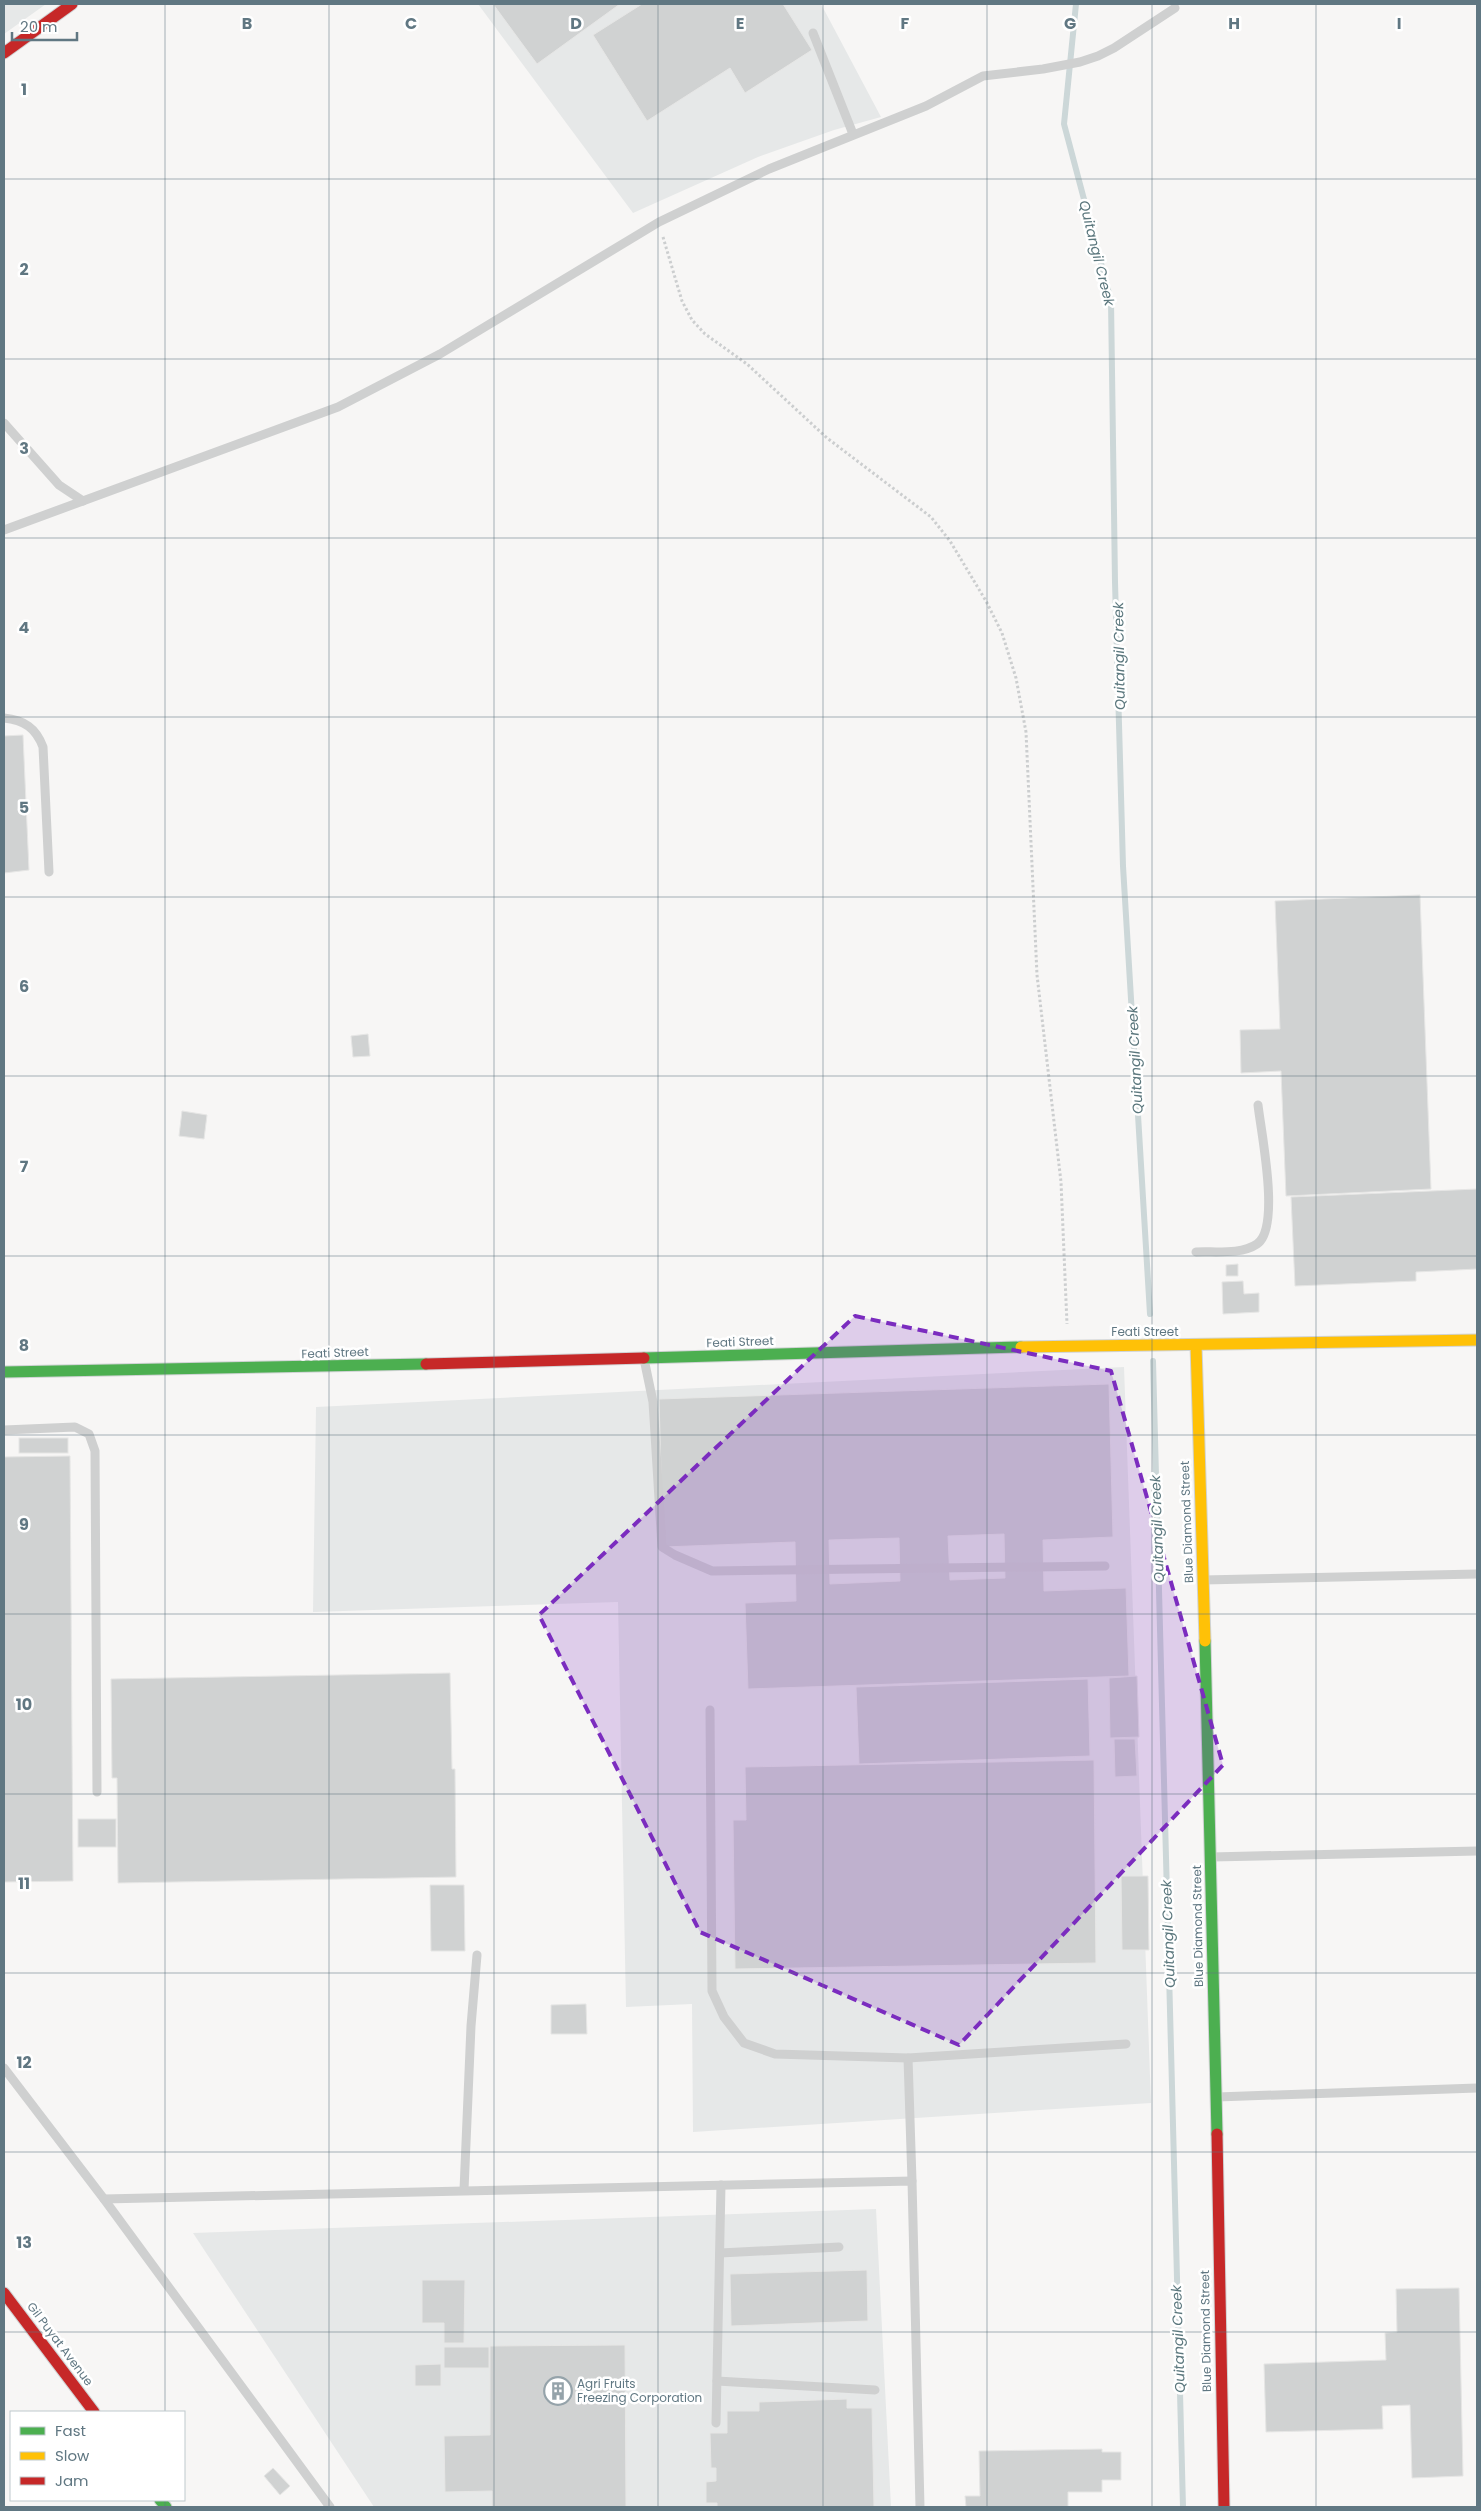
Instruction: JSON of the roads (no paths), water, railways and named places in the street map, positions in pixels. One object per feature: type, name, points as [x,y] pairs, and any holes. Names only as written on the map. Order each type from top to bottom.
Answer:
[{"type":"street","points":[[4,53],[72,4]]},
{"type":"street","name":"Feati Street","points":[[4,1372],[249,1369],[1068,1346],[1477,1340]]},
{"type":"street","name":"Blue Diamond Street","points":[[1196,1345],[1211,1857],[1214,2097],[1224,2507]]},
{"type":"street","name":"Gil Puyat Avenue","points":[[4,2293],[93,2411]]},
{"type":"lane","points":[[4,530],[338,407],[440,354],[659,222],[769,169],[926,106],[984,76],[1043,69],[1080,62],[1114,48],[1175,8]]},
{"type":"lane","points":[[813,33],[853,134]]},
{"type":"lane","points":[[4,424],[58,485],[82,501]]},
{"type":"lane","points":[[4,718],[14,719],[30,726],[39,736],[43,747],[50,872]]},
{"type":"lane","points":[[1196,1252],[1241,1250],[1258,1244],[1268,1229],[1270,1203],[1258,1105]]},
{"type":"lane","points":[[644,1358],[653,1402],[662,1547],[688,1562],[712,1571],[1105,1566]]},
{"type":"lane","points":[[4,1430],[75,1427],[89,1434],[95,1451],[97,1792]]},
{"type":"lane","points":[[1203,1580],[1477,1574]]},
{"type":"lane","points":[[710,1710],[712,1991],[724,2017],[744,2043],[775,2054],[908,2058],[1126,2044]]},
{"type":"lane","points":[[1211,1857],[1477,1851]]},
{"type":"lane","points":[[464,2190],[471,2026],[477,1955]]},
{"type":"lane","points":[[908,2058],[920,2507]]},
{"type":"lane","points":[[4,2068],[104,2199],[330,2507]]},
{"type":"lane","points":[[1214,2097],[1477,2088]]},
{"type":"lane","points":[[104,2199],[464,2190],[603,2190],[912,2181]]},
{"type":"lane","points":[[716,2423],[721,2186]]},
{"type":"lane","points":[[720,2253],[839,2247]]},
{"type":"lane","points":[[717,2381],[874,2390]]},
{"type":"waterway","name":"Quitangil Creek","points":[[1076,4],[1064,124],[1111,301],[1115,582],[1123,866],[1150,1314]]},
{"type":"waterway","name":"Quitangil Creek","points":[[1153,1361],[1183,2507]]},
{"type":"place","name":"Agri Fruits Freezing Corporation","points":[[558,2391]]}]
